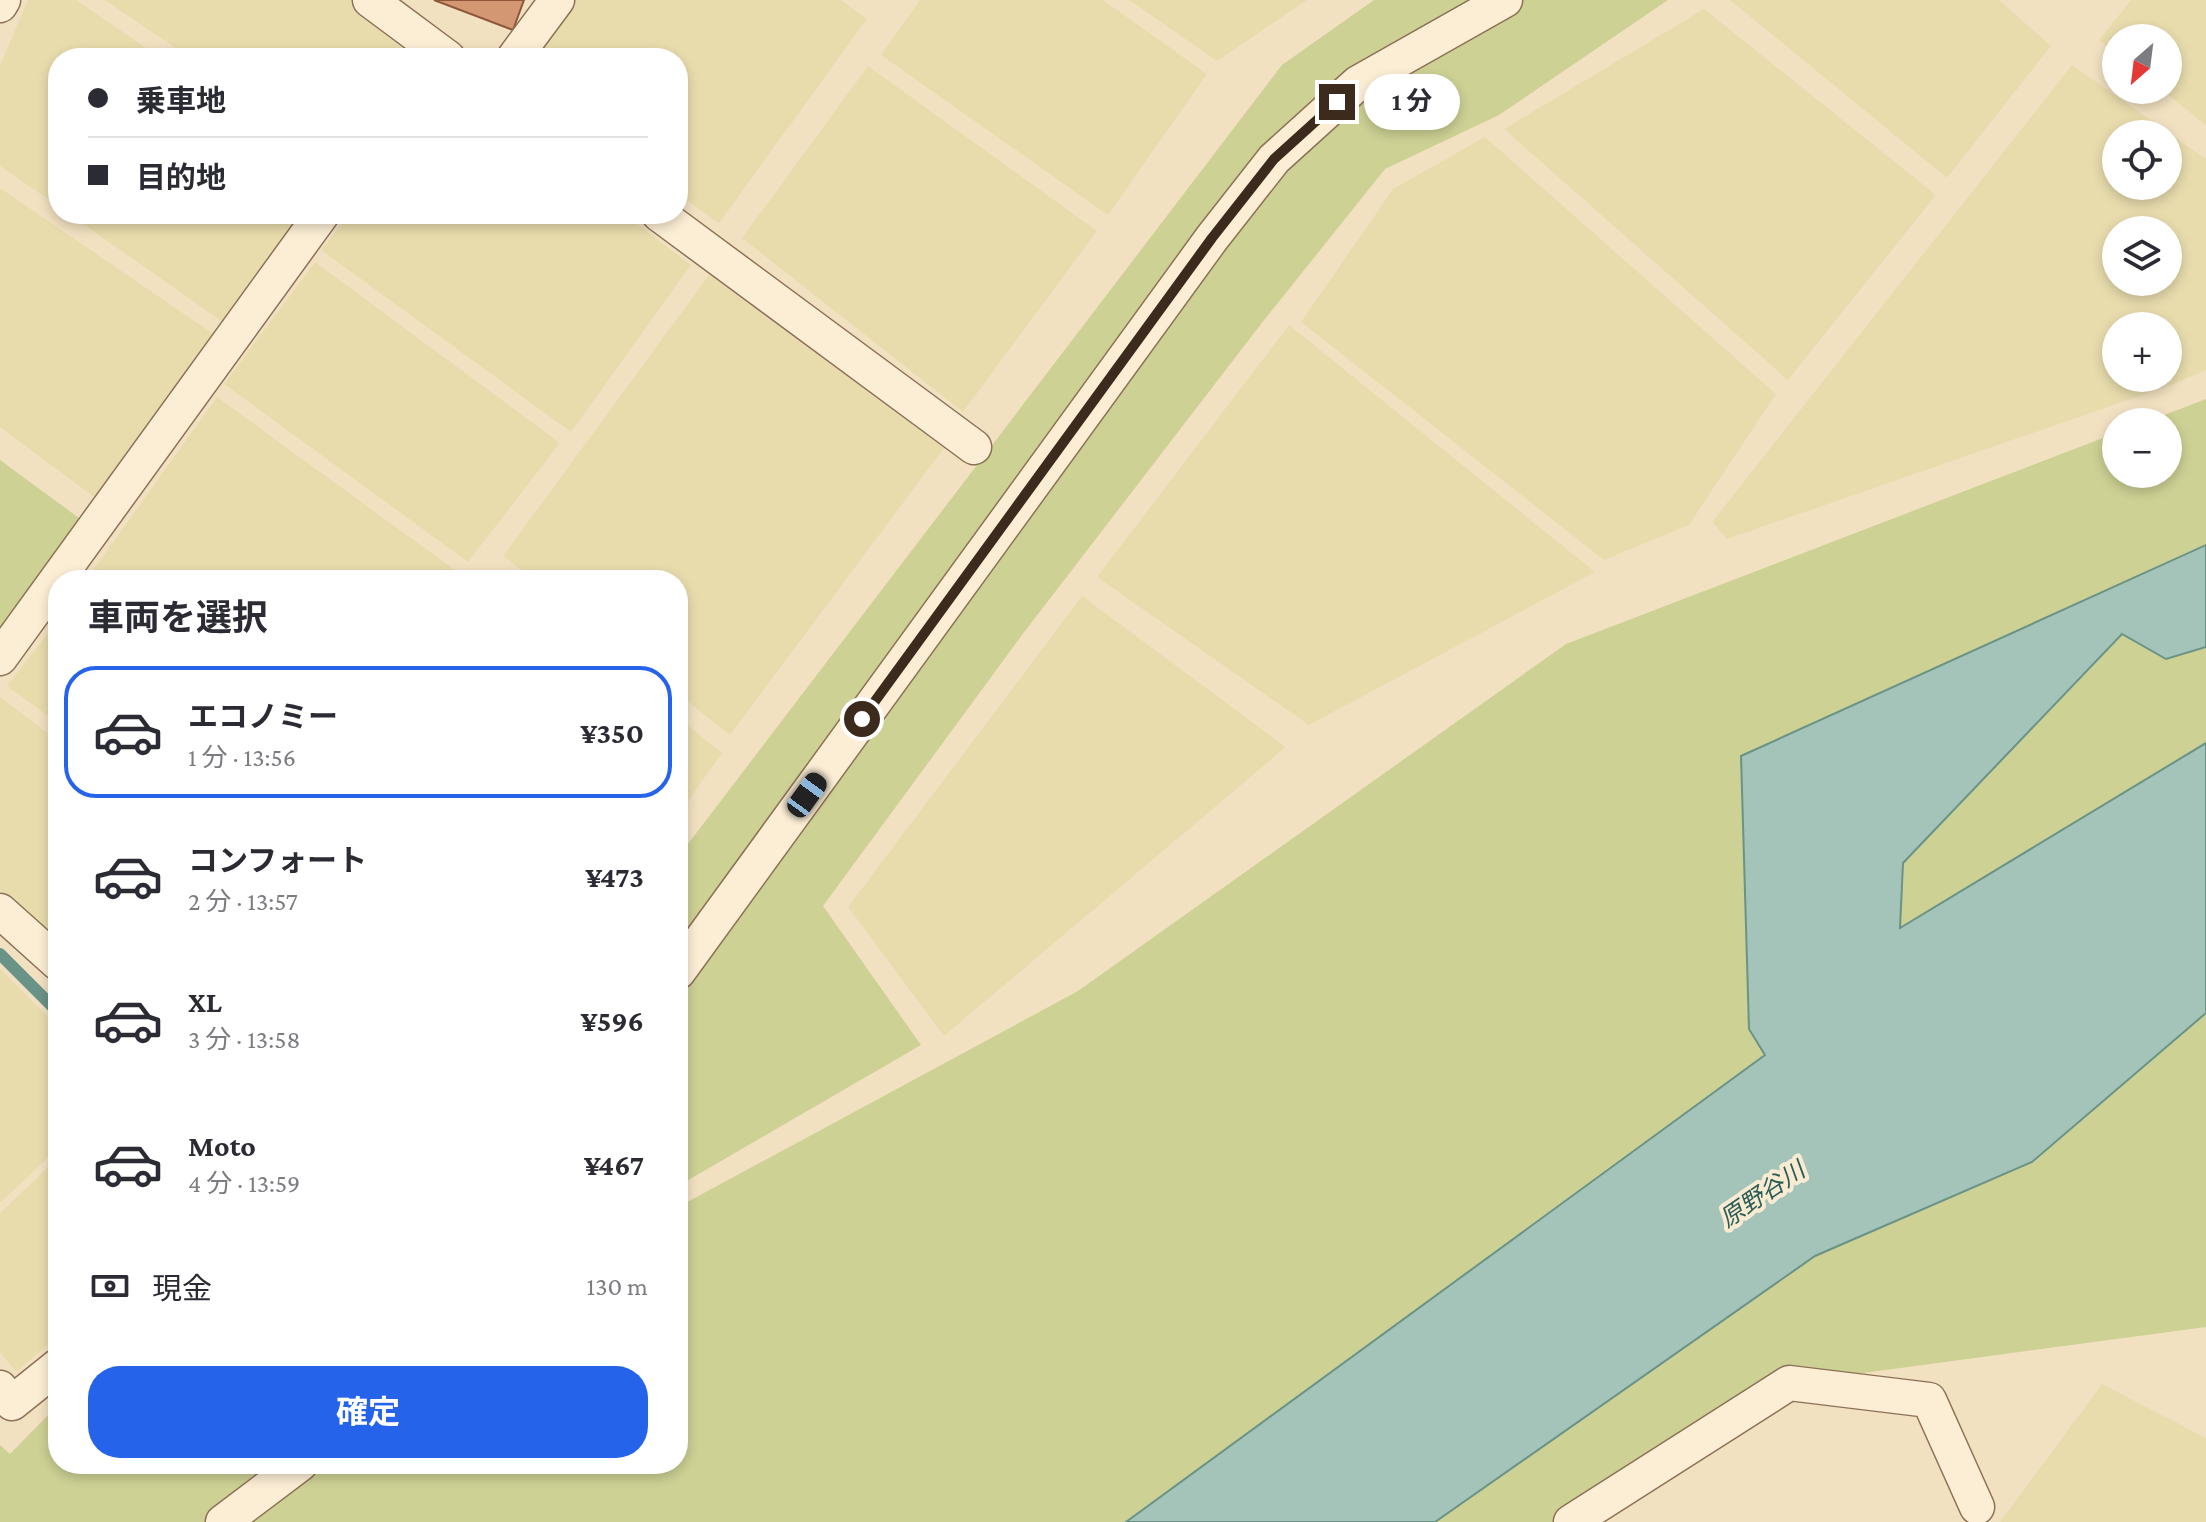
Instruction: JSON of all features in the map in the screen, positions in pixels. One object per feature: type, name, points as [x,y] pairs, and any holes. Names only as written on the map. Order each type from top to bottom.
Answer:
[{"type":"street","points":[[370,0],[432,48]]},
{"type":"street","points":[[521,48],[557,0]]},
{"type":"street","points":[[688,958],[1194,264],[1274,159],[1358,83],[1505,0]]},
{"type":"street","points":[[64,570],[315,224]]},
{"type":"street","points":[[673,224],[974,447]]},
{"type":"street","points":[[0,658],[48,592]]},
{"type":"street","points":[[0,911],[48,954]]},
{"type":"street","points":[[0,1388],[12,1403],[48,1374]]},
{"type":"street","points":[[1571,1522],[1789,1383],[1929,1400],[1977,1507]]},
{"type":"street","points":[[223,1522],[256,1474]]},
{"type":"street","points":[[223,1522],[287,1474]]},
{"type":"shaded area","points":[[28,0],[76,0],[146,48],[48,48],[48,199],[0,166],[0,66]]},
{"type":"shaded area","points":[[105,0],[370,0],[425,48],[175,48]]},
{"type":"shaded area","points":[[575,0],[841,0],[867,19],[719,223],[688,201],[688,48],[541,48]]},
{"type":"shaded area","points":[[920,0],[1103,0],[1207,74],[1108,215],[881,55]]},
{"type":"shaded area","points":[[1129,0],[1307,0],[1217,61]]},
{"type":"shaded area","points":[[1730,0],[1999,0],[2051,46],[1947,178]]},
{"type":"shaded area","points":[[2131,0],[2206,0],[2206,125],[2180,104],[2182,24],[2112,24]]},
{"type":"shaded area","points":[[1704,9],[1936,195],[1788,380],[1504,129]]},
{"type":"shaded area","points":[[2072,65],[2102,86],[2102,104],[2128,104],[2150,120],[2102,120],[2102,200],[2182,200],[2182,142],[2206,159],[2206,370],[2182,380],[2182,312],[2102,312],[2102,392],[2151,392],[1727,539],[1712,522]]},
{"type":"shaded area","points":[[868,66],[1097,231],[963,412],[742,238]]},
{"type":"shaded area","points":[[1485,137],[1776,394],[1689,525],[1604,560],[1301,322],[1393,189]]},
{"type":"shaded area","points":[[0,188],[48,221],[48,224],[53,224],[228,344],[109,508],[0,427]]},
{"type":"shaded area","points":[[83,224],[315,224],[237,332]]},
{"type":"shaded area","points":[[341,224],[637,224],[691,265],[571,432],[321,250]]},
{"type":"shaded area","points":[[315,262],[560,443],[468,562],[224,384]]},
{"type":"shaded area","points":[[709,275],[944,448],[730,735],[688,702],[688,570],[521,570],[503,556]]},
{"type":"shaded area","points":[[1289,325],[1595,572],[1309,725],[1097,577]]},
{"type":"shaded area","points":[[217,397],[455,570],[93,570]]},
{"type":"shaded area","points":[[1082,596],[1286,747],[944,1036],[848,907]]},
{"type":"shaded area","points":[[48,633],[48,716],[7,686]]},
{"type":"shaded area","points":[[0,697],[48,733],[48,933],[0,890]]},
{"type":"shaded area","points":[[688,726],[722,753],[688,801]]},
{"type":"shaded area","points":[[0,969],[48,1017],[48,1157],[0,1203]]},
{"type":"shaded area","points":[[48,1167],[48,1345],[16,1372],[0,1352],[0,1213]]},
{"type":"shaded area","points":[[2102,1384],[2206,1438],[2206,1522],[2000,1522]]},
{"type":"green space","points":[[1374,0],[1668,0],[1499,115],[1385,169],[1261,324],[1022,635],[823,906],[921,1045],[688,1180],[688,844],[1282,65]]},
{"type":"green space","points":[[2206,399],[2206,1327],[1789,1383],[1565,1522],[0,1522],[0,1445],[10,1454],[48,1415],[48,1474],[688,1474],[688,1202],[1078,991],[1566,644],[2102,438],[2102,488],[2182,488],[2182,408]]},
{"type":"green space","points":[[0,460],[94,529],[64,570],[48,570],[48,592],[0,658]]},
{"type":"water","name":"原野谷川","points":[[2206,545],[2206,647],[2166,659],[2122,634],[1903,863],[1900,928],[2206,743],[2206,1013],[2032,1162],[1815,1256],[1435,1522],[1126,1522],[1765,1055],[1749,1029],[1741,756]]},
{"type":"building","points":[[434,0],[524,0],[513,30]]},
{"type":"waterway","points":[[0,954],[48,1002]]},
{"type":"route","points":[[862,719],[1212,238],[1274,159],[1337,102]]}]
